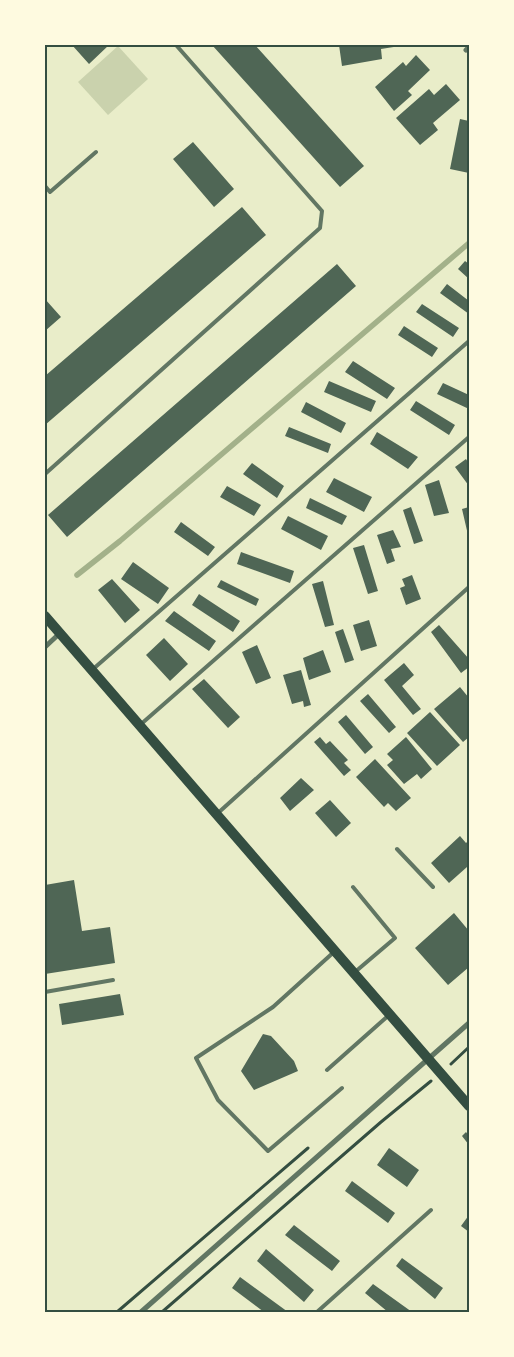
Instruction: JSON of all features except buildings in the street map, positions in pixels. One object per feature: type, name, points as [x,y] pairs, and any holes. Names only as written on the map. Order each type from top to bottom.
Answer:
[{"type":"main road","points":[[45,616],[469,1106]]},
{"type":"street","points":[[45,647],[60,634]]},
{"type":"street","points":[[141,1312],[469,1023]]},
{"type":"lane","points":[[45,474],[320,228],[322,211],[176,45]]},
{"type":"lane","points":[[45,186],[50,192],[96,152]]},
{"type":"lane","points":[[92,670],[469,342]]},
{"type":"lane","points":[[140,726],[469,437]]},
{"type":"lane","points":[[216,814],[469,587]]},
{"type":"lane","points":[[397,848],[433,888]]},
{"type":"lane","points":[[352,887],[395,938],[354,973]]},
{"type":"lane","points":[[334,951],[273,1007],[196,1058],[218,1100],[268,1151],[342,1088]]},
{"type":"lane","points":[[45,992],[113,980]]},
{"type":"lane","points":[[327,1070],[390,1015]]},
{"type":"lane","points":[[316,1312],[431,1210]]},
{"type":"path","points":[[463,1053],[469,1047]]},
{"type":"path","points":[[162,1312],[423,1088]]},
{"type":"green space","points":[[118,46],[148,79],[108,115],[78,82]]},
{"type":"waterway","points":[[77,575],[120,541],[469,243]]}]
